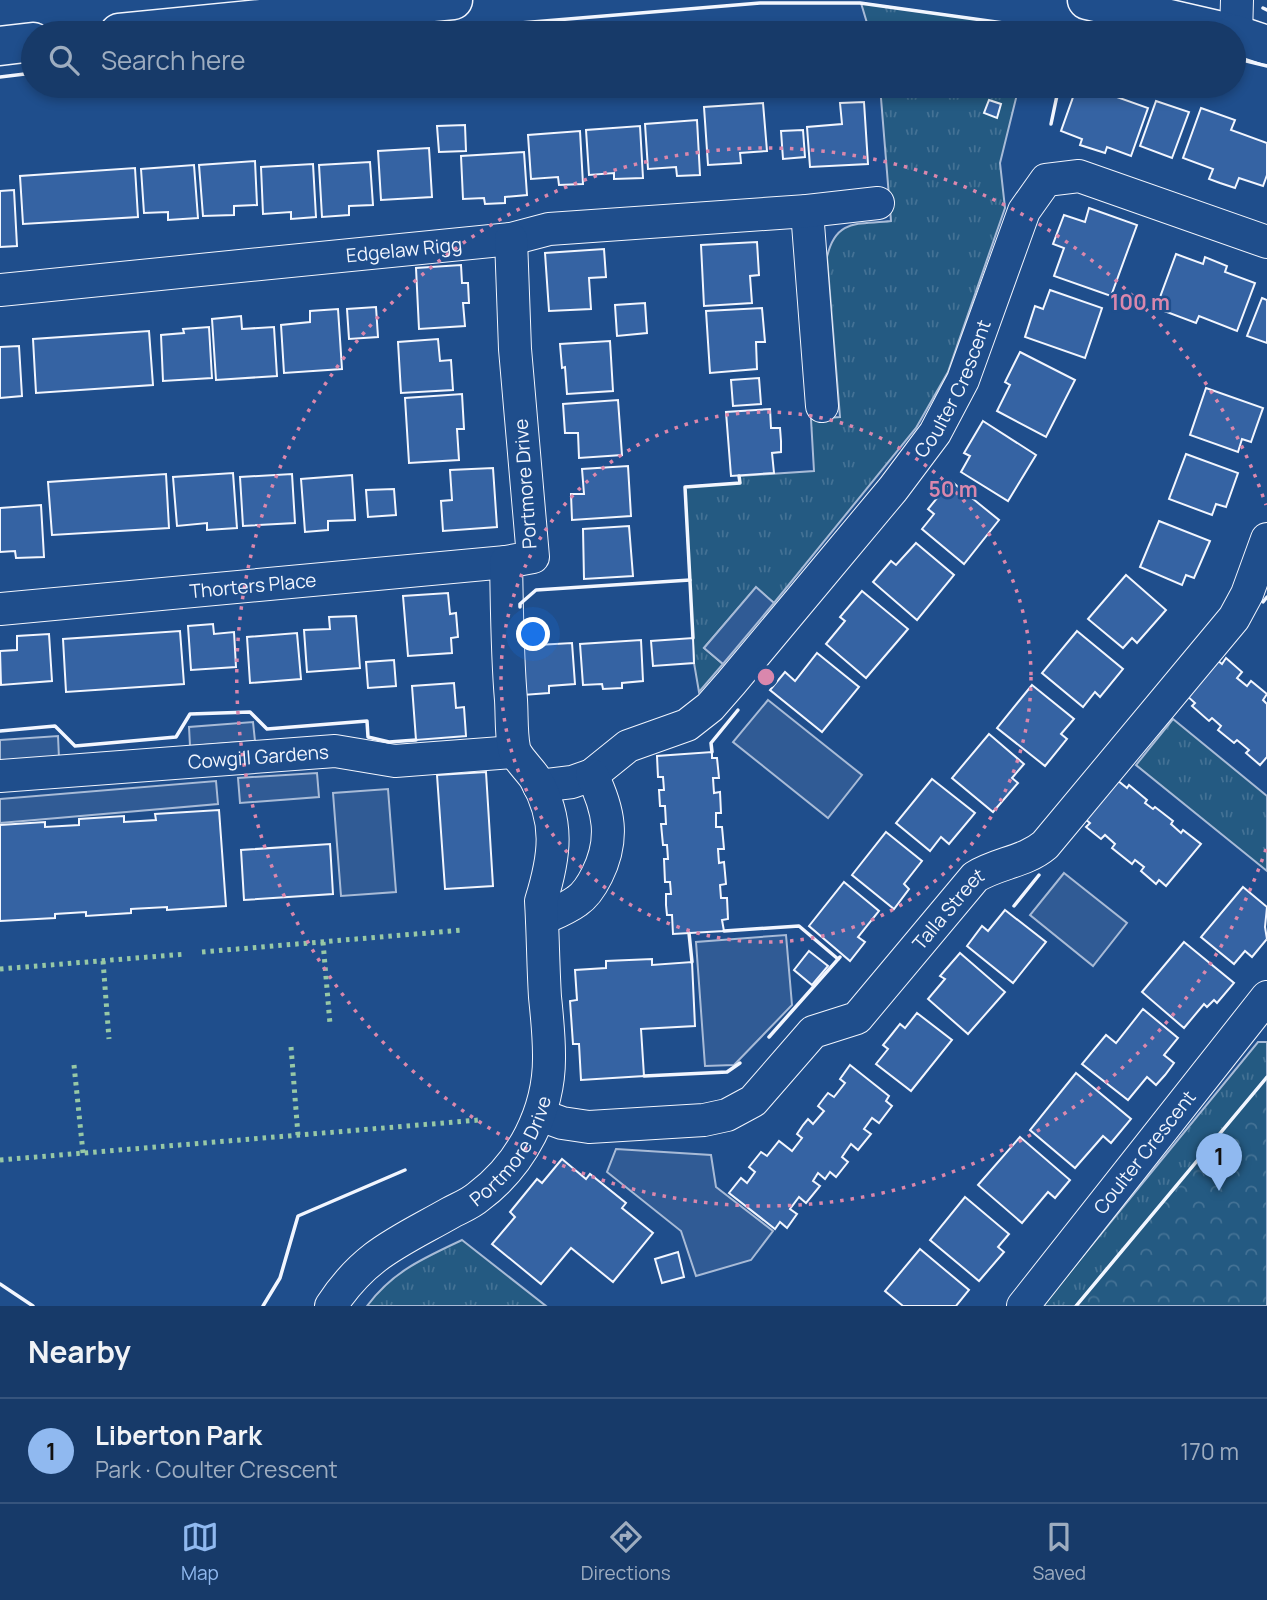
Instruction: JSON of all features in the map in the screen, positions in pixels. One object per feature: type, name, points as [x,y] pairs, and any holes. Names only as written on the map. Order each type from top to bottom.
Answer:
[{"type":"street","points":[[240,21],[453,0]]},
{"type":"street","points":[[1087,0],[1199,21]]},
{"type":"street","points":[[0,46],[21,43]]},
{"type":"street","name":"Coulter Crescent","points":[[592,775],[628,746],[687,725],[710,707],[885,499],[935,433],[962,380],[1024,211],[1046,180],[1079,176],[1267,243]]},
{"type":"street","name":"Edgelaw Rigg","points":[[0,290],[512,239],[549,229],[807,211],[878,203]]},
{"type":"street","points":[[807,211],[822,406]]},
{"type":"street","name":"Portmore Drive","points":[[331,1306],[339,1293],[365,1265],[392,1244],[478,1198],[505,1171],[526,1145],[540,1115],[546,1087],[549,1057],[541,901],[550,867],[554,835],[552,818],[539,786],[527,765],[514,752],[508,669],[506,562],[533,557],[515,349],[512,239]]},
{"type":"street","name":"Talla Street","points":[[540,1115],[562,1123],[589,1127],[705,1120],[727,1115],[753,1101],[813,1032],[857,1018],[975,877],[987,869],[1034,854],[1045,845],[1234,618],[1247,594],[1267,539]]},
{"type":"street","name":"Thorters Place","points":[[0,609],[506,562]]},
{"type":"street","name":"Cowgill Gardens","points":[[0,776],[335,751],[395,761],[514,752]]},
{"type":"street","points":[[539,786],[572,782],[592,775],[604,799],[610,835],[603,863],[591,886],[578,901],[542,919]]},
{"type":"street","name":"Coulter Crescent","points":[[1023,1306],[1267,997]]},
{"type":"green space","points":[[861,3],[990,21],[866,21]]},
{"type":"green space","points":[[881,98],[1016,98],[1000,163],[1005,208],[948,372],[916,428],[774,603],[756,588],[704,648],[723,664],[699,692],[694,663],[685,487],[740,483],[739,476],[814,471],[811,419],[840,417],[827,257],[831,244],[843,229],[860,224],[891,221]]},
{"type":"green space","points":[[1173,719],[1267,796],[1267,871],[1136,765]]},
{"type":"green space","points":[[1258,1042],[1267,1042],[1267,1077],[1076,1306],[1042,1306]]},
{"type":"green space","points":[[1267,1077],[1267,1306],[1076,1306]]},
{"type":"green space","points":[[462,1240],[546,1306],[367,1306],[398,1274]]},
{"type":"shaded area","points":[[756,587],[774,603],[723,664],[704,648]]},
{"type":"shaded area","points":[[768,700],[862,775],[828,818],[733,742]]},
{"type":"shaded area","points":[[253,722],[255,741],[190,746],[189,727]]},
{"type":"shaded area","points":[[58,736],[59,758],[0,763],[0,740]]},
{"type":"shaded area","points":[[317,773],[319,797],[240,803],[238,778]]},
{"type":"shaded area","points":[[216,781],[218,804],[0,823],[0,799]]},
{"type":"shaded area","points":[[388,789],[396,892],[341,896],[333,793]]},
{"type":"shaded area","points":[[1064,873],[1127,923],[1093,966],[1030,915]]},
{"type":"shaded area","points":[[786,935],[792,1005],[734,1065],[705,1066],[696,942]]},
{"type":"shaded area","points":[[616,1149],[711,1155],[716,1187],[773,1231],[751,1260],[696,1276],[681,1231],[607,1172]]},
{"type":"building","points":[[1073,98],[1120,98],[1148,108],[1131,156],[1107,147],[1105,153],[1080,145],[1082,139],[1061,131]]},
{"type":"building","points":[[989,100],[1001,104],[997,118],[984,113]]},
{"type":"building","points":[[1156,101],[1189,112],[1172,158],[1140,146]]},
{"type":"building","points":[[864,102],[868,164],[810,167],[807,127],[842,124],[840,103]]},
{"type":"building","points":[[763,103],[767,151],[740,153],[741,163],[708,165],[704,107]]},
{"type":"building","points":[[1201,108],[1235,120],[1231,130],[1267,143],[1267,175],[1263,186],[1239,178],[1235,188],[1220,183],[1209,179],[1213,169],[1183,158]]},
{"type":"building","points":[[697,120],[700,175],[677,176],[676,167],[648,169],[645,124]]},
{"type":"building","points":[[465,125],[466,151],[439,152],[437,126]]},
{"type":"building","points":[[640,126],[643,178],[614,179],[614,173],[589,175],[586,130]]},
{"type":"building","points":[[803,130],[805,157],[783,159],[781,131]]},
{"type":"building","points":[[580,131],[583,184],[559,185],[558,177],[531,179],[528,135]]},
{"type":"building","points":[[429,148],[432,197],[381,200],[378,151]]},
{"type":"building","points":[[524,152],[527,195],[505,197],[505,203],[485,204],[484,198],[463,199],[461,156]]},
{"type":"building","points":[[255,161],[257,205],[234,206],[234,215],[203,216],[199,165]]},
{"type":"building","points":[[370,162],[373,205],[349,206],[349,215],[322,217],[319,165]]},
{"type":"building","points":[[313,164],[316,217],[291,219],[291,212],[263,214],[261,167]]},
{"type":"building","points":[[194,165],[198,218],[168,220],[168,212],[144,213],[141,169]]},
{"type":"building","points":[[135,168],[138,217],[23,224],[20,176]]},
{"type":"building","points":[[14,190],[17,246],[0,247],[0,191]]},
{"type":"building","points":[[1089,208],[1137,225],[1111,296],[1054,276],[1064,248],[1053,244],[1064,215],[1085,222]]},
{"type":"building","points":[[757,242],[759,275],[750,276],[752,303],[704,306],[701,245]]},
{"type":"building","points":[[604,249],[606,277],[589,278],[591,309],[549,311],[545,253]]},
{"type":"building","points":[[1176,254],[1203,264],[1205,257],[1227,266],[1225,272],[1255,283],[1237,331],[1199,316],[1196,323],[1156,308]]},
{"type":"building","points":[[461,265],[462,283],[468,283],[469,303],[463,303],[465,326],[419,329],[416,268]]},
{"type":"building","points":[[1050,290],[1102,308],[1085,358],[1025,337],[1035,306],[1043,309]]},
{"type":"building","points":[[1262,298],[1267,300],[1267,343],[1247,336]]},
{"type":"building","points":[[645,303],[647,333],[617,336],[615,305]]},
{"type":"building","points":[[376,307],[378,337],[349,339],[347,309]]},
{"type":"building","points":[[762,308],[765,342],[756,342],[757,369],[710,373],[706,311]]},
{"type":"building","points":[[338,309],[342,369],[284,373],[281,325],[310,322],[310,311]]},
{"type":"building","points":[[241,316],[242,329],[274,327],[277,376],[216,380],[212,319]]},
{"type":"building","points":[[209,327],[212,378],[163,381],[161,335],[184,333],[183,329]]},
{"type":"building","points":[[149,331],[153,385],[36,393],[33,339]]},
{"type":"building","points":[[438,339],[440,361],[451,360],[453,390],[401,393],[398,342]]},
{"type":"building","points":[[610,341],[613,391],[567,394],[560,344]]},
{"type":"building","points":[[19,346],[22,396],[0,398],[0,347]]},
{"type":"building","points":[[1020,352],[1075,380],[1046,437],[997,411],[1010,385],[1005,382]]},
{"type":"building","points":[[759,378],[761,404],[733,406],[731,380]]},
{"type":"building","points":[[1206,388],[1263,408],[1251,442],[1242,439],[1238,452],[1190,435]]},
{"type":"building","points":[[462,394],[464,429],[457,429],[459,460],[409,463],[405,398]]},
{"type":"building","points":[[618,400],[622,455],[579,458],[578,433],[565,433],[563,404]]},
{"type":"building","points":[[770,409],[771,428],[780,428],[781,441],[781,452],[772,453],[774,473],[731,476],[726,412]]},
{"type":"building","points":[[983,421],[1036,455],[1008,501],[961,472],[970,456],[964,453]]},
{"type":"building","points":[[1186,454],[1238,473],[1226,507],[1216,504],[1212,515],[1169,499]]},
{"type":"building","points":[[628,466],[631,516],[572,520],[571,494],[584,494],[582,469]]},
{"type":"building","points":[[493,468],[497,527],[443,531],[441,501],[452,500],[450,470]]},
{"type":"building","points":[[233,473],[237,528],[207,530],[207,523],[177,526],[173,477]]},
{"type":"building","points":[[166,474],[169,528],[52,535],[48,482]]},
{"type":"building","points":[[292,474],[295,523],[243,526],[240,477]]},
{"type":"building","points":[[352,475],[355,520],[328,521],[328,530],[305,532],[301,479]]},
{"type":"building","points":[[951,481],[999,520],[964,564],[922,529],[934,514],[928,509]]},
{"type":"building","points":[[394,489],[396,515],[368,517],[366,490]]},
{"type":"building","points":[[41,505],[44,557],[16,558],[15,551],[0,552],[0,508]]},
{"type":"building","points":[[1159,521],[1210,541],[1194,578],[1186,575],[1182,585],[1140,567]]},
{"type":"building","points":[[629,526],[633,576],[584,579],[583,529]]},
{"type":"building","points":[[916,543],[954,575],[917,620],[873,582],[891,561],[896,565]]},
{"type":"building","points":[[1126,575],[1166,610],[1137,643],[1132,638],[1123,648],[1088,619]]},
{"type":"building","points":[[862,591],[908,629],[866,678],[826,644],[845,621],[840,617]]},
{"type":"building","points":[[448,593],[450,614],[456,613],[458,637],[451,638],[452,653],[408,656],[403,596]]},
{"type":"building","points":[[356,616],[360,668],[307,672],[304,630],[330,629],[329,617]]},
{"type":"building","points":[[213,624],[214,634],[234,632],[236,667],[191,670],[188,626]]},
{"type":"building","points":[[180,631],[184,684],[66,692],[63,639]]},
{"type":"building","points":[[1077,631],[1123,669],[1100,697],[1095,692],[1083,707],[1042,673]]},
{"type":"building","points":[[297,633],[301,679],[250,683],[247,637]]},
{"type":"building","points":[[49,634],[52,681],[1,685],[0,651],[17,650],[17,636]]},
{"type":"building","points":[[693,638],[694,663],[653,666],[651,641]]},
{"type":"building","points":[[641,640],[643,681],[622,683],[622,688],[603,689],[602,684],[583,685],[580,644]]},
{"type":"building","points":[[572,643],[575,684],[549,686],[549,693],[523,695],[520,646]]},
{"type":"building","points":[[817,653],[859,687],[822,732],[770,690],[785,672],[795,681]]},
{"type":"building","points":[[1226,658],[1242,672],[1237,678],[1247,686],[1251,681],[1267,694],[1263,700],[1267,704],[1267,757],[1260,765],[1246,753],[1249,750],[1237,740],[1234,743],[1218,730],[1221,726],[1212,718],[1209,721],[1192,706],[1195,703],[1186,695],[1217,660],[1222,664]]},
{"type":"building","points":[[394,660],[396,686],[368,688],[366,662]]},
{"type":"building","points":[[454,683],[456,708],[464,707],[466,736],[416,740],[412,686]]},
{"type":"building","points":[[1032,685],[1074,719],[1061,734],[1067,739],[1045,766],[997,728]]},
{"type":"building","points":[[989,734],[1024,764],[1012,778],[1018,783],[993,812],[952,778]]},
{"type":"building","points":[[712,752],[712,758],[717,758],[719,778],[713,778],[714,793],[720,792],[721,813],[716,813],[716,827],[722,827],[724,849],[718,849],[719,863],[724,862],[726,884],[720,885],[721,898],[727,898],[728,919],[722,920],[724,931],[673,934],[672,915],[667,915],[666,905],[666,894],[671,894],[670,882],[665,882],[664,859],[668,859],[667,845],[663,845],[661,824],[666,824],[665,806],[660,806],[659,790],[664,790],[663,777],[658,777],[657,756]]},
{"type":"building","points":[[486,772],[493,886],[445,889],[437,775]]},
{"type":"building","points":[[932,779],[975,813],[949,844],[941,837],[930,851],[896,823]]},
{"type":"building","points":[[1117,780],[1127,788],[1129,785],[1147,800],[1145,803],[1173,821],[1171,824],[1181,833],[1183,830],[1201,844],[1166,886],[1159,880],[1156,884],[1141,871],[1144,867],[1135,860],[1132,864],[1112,848],[1115,844],[1105,835],[1101,839],[1086,827],[1090,823],[1085,819]]},
{"type":"building","points":[[219,810],[226,906],[167,910],[167,907],[131,909],[131,913],[86,916],[86,912],[55,914],[55,918],[0,921],[0,825],[45,822],[45,827],[79,825],[79,819],[124,816],[124,822],[156,820],[155,814]]},
{"type":"building","points":[[886,832],[922,861],[904,884],[909,889],[894,909],[852,875]]},
{"type":"building","points":[[330,844],[333,894],[244,900],[241,850]]},
{"type":"building","points":[[844,882],[879,911],[858,937],[865,942],[850,961],[809,926]]},
{"type":"building","points":[[1243,887],[1267,907],[1267,939],[1252,957],[1245,951],[1234,964],[1201,937]]},
{"type":"building","points":[[1005,910],[1046,942],[1013,983],[967,946],[982,926],[988,931]]},
{"type":"building","points":[[1184,942],[1234,983],[1217,1003],[1214,1000],[1207,1007],[1204,1004],[1184,1028],[1142,992]]},
{"type":"building","points":[[809,951],[828,966],[812,985],[794,970]]},
{"type":"building","points":[[960,953],[1005,992],[968,1034],[928,999],[945,979],[940,976]]},
{"type":"building","points":[[652,959],[652,965],[692,962],[695,1026],[641,1029],[644,1076],[581,1080],[579,1044],[573,1044],[570,1001],[577,1000],[575,970],[606,968],[606,961]]},
{"type":"building","points":[[1143,1009],[1178,1038],[1164,1055],[1174,1063],[1156,1085],[1147,1077],[1128,1100],[1082,1064],[1106,1035],[1116,1043]]},
{"type":"building","points":[[917,1013],[952,1040],[911,1091],[876,1064],[888,1049],[883,1045],[900,1024],[905,1028]]},
{"type":"building","points":[[850,1065],[889,1096],[886,1101],[892,1106],[879,1123],[872,1118],[864,1129],[871,1134],[858,1150],[851,1144],[842,1157],[848,1162],[836,1177],[830,1172],[825,1179],[818,1173],[813,1181],[820,1186],[806,1203],[799,1197],[790,1209],[797,1214],[787,1228],[780,1222],[775,1229],[729,1193],[741,1178],[747,1183],[755,1172],[749,1167],[761,1152],[767,1156],[779,1141],[792,1151],[802,1138],[797,1134],[803,1125],[808,1119],[813,1124],[824,1111],[818,1106],[824,1098],[828,1093],[834,1097],[845,1083],[840,1079]]},
{"type":"building","points":[[1076,1073],[1131,1119],[1111,1143],[1103,1136],[1075,1168],[1030,1130]]},
{"type":"building","points":[[1020,1137],[1070,1180],[1055,1198],[1048,1192],[1022,1223],[978,1185]]},
{"type":"building","points":[[562,1159],[586,1179],[590,1174],[626,1203],[622,1208],[653,1233],[613,1282],[571,1248],[541,1284],[492,1244],[515,1217],[510,1212],[537,1179],[542,1183]]},
{"type":"building","points":[[965,1197],[1009,1234],[998,1247],[1004,1252],[979,1281],[930,1240]]},
{"type":"building","points":[[920,1249],[969,1290],[956,1306],[903,1306],[885,1291]]},
{"type":"building","points":[[678,1252],[684,1277],[662,1283],[655,1259]]},
{"type":"hedge","points":[[202,952],[463,930]]},
{"type":"hedge","points":[[323,942],[330,1024]]},
{"type":"hedge","points":[[0,969],[186,954]]},
{"type":"hedge","points":[[103,961],[109,1039]]},
{"type":"hedge","points":[[291,1047],[298,1135]]},
{"type":"hedge","points":[[74,1065],[83,1153]]},
{"type":"hedge","points":[[0,1160],[479,1120]]},
{"type":"wall","points":[[543,21],[760,3],[860,3],[990,21]]},
{"type":"wall","points":[[1263,8],[1267,10]]},
{"type":"wall","points":[[1246,61],[1267,66]]},
{"type":"wall","points":[[0,77],[21,74]]},
{"type":"wall","points":[[1051,124],[1056,98]]},
{"type":"wall","points":[[693,638],[685,487],[740,483],[739,476]]},
{"type":"wall","points":[[520,607],[536,590],[690,580]]},
{"type":"wall","points":[[1263,602],[1267,597]]},
{"type":"wall","points":[[712,752],[711,743],[738,710]]},
{"type":"wall","points":[[0,731],[55,726],[75,746],[176,737],[190,714],[250,712],[267,729],[367,721],[368,737],[389,742],[416,740]]},
{"type":"wall","points":[[1014,906],[1039,875]]},
{"type":"wall","points":[[724,931],[799,926],[838,959]]},
{"type":"wall","points":[[689,933],[692,962]]},
{"type":"wall","points":[[769,1037],[840,957]]},
{"type":"wall","points":[[644,1076],[727,1072],[740,1063]]},
{"type":"wall","points":[[1076,1306],[1267,1077]]},
{"type":"wall","points":[[263,1306],[280,1278],[298,1216],[405,1170]]},
{"type":"wall","points":[[0,1284],[33,1306]]},
{"type":"place","name":"Liberton Park","points":[[1219,1191]]}]
